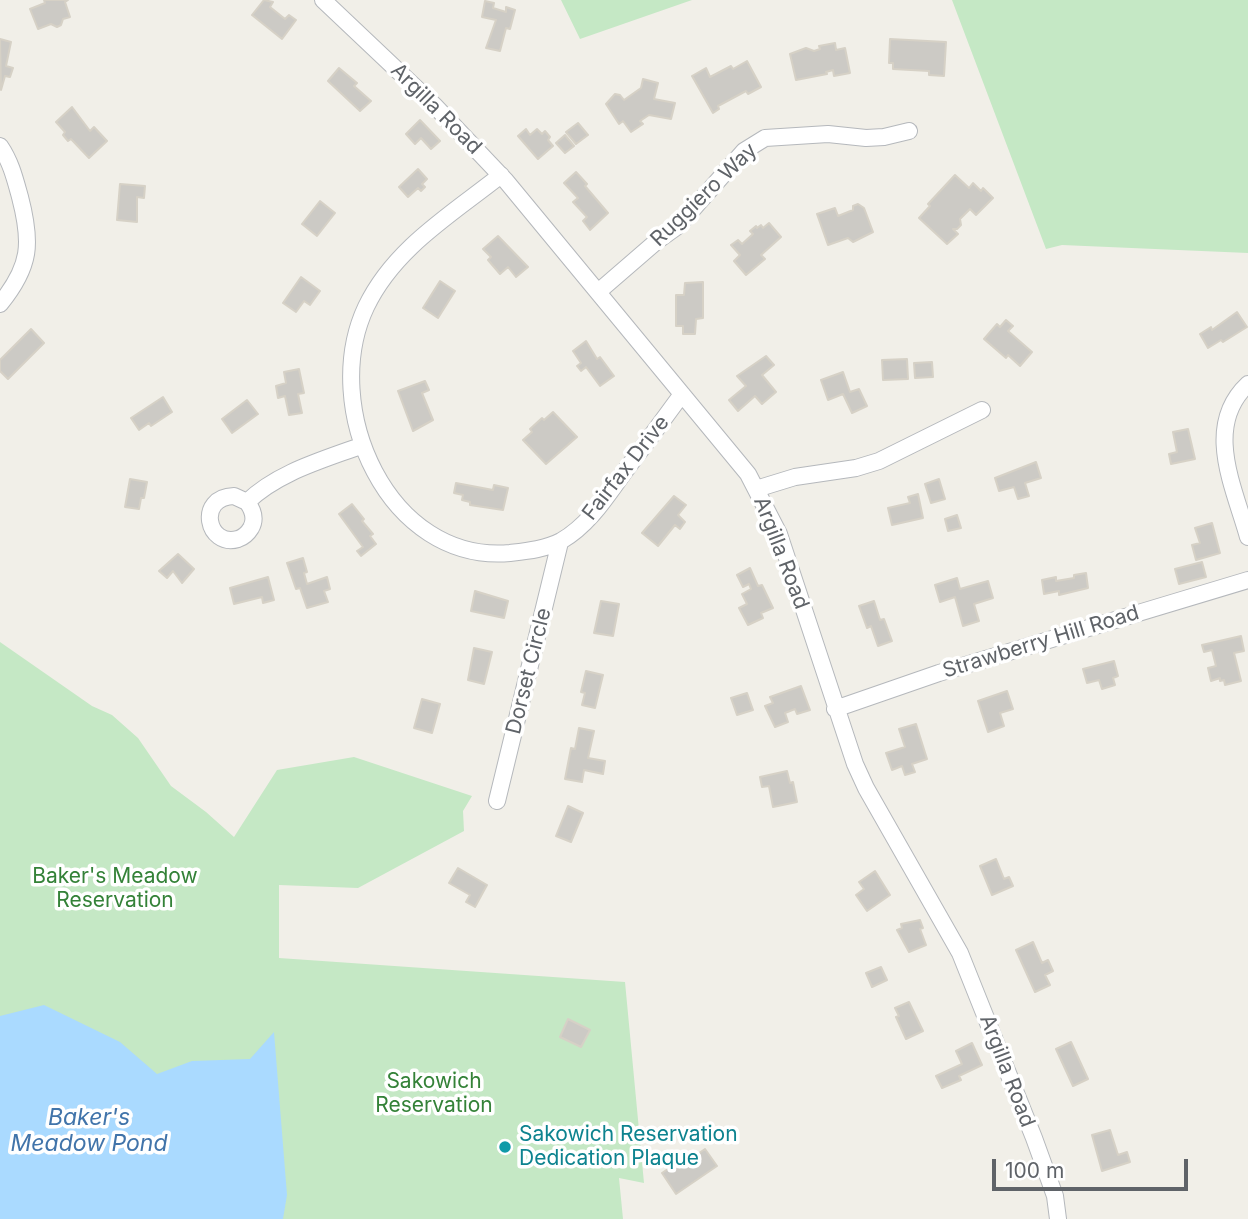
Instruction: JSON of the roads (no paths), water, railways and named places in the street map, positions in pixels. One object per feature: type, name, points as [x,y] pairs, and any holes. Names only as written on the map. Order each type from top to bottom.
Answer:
[{"type":"street","name":"Argilla Road","points":[[323,0],[434,105],[501,175],[748,474],[779,534],[826,672],[847,744],[866,788],[960,953],[1034,1138],[1055,1196],[1058,1219]]},
{"type":"street","name":"Ruggiero Way","points":[[598,292],[678,226],[744,151],[765,138],[828,134],[866,138],[909,131]]},
{"type":"street","points":[[0,146],[16,179],[29,242],[24,267],[0,304]]},
{"type":"street","name":"Fairfax Drive","points":[[501,175],[404,252],[373,294],[359,326],[352,358],[354,398],[363,445],[372,469],[399,507],[423,529],[450,545],[483,553],[543,548],[560,542],[599,506],[682,394]]},
{"type":"street","points":[[1248,384],[1233,402],[1223,439],[1225,456],[1248,537]]},
{"type":"street","points":[[756,489],[795,477],[856,468],[879,461],[982,410]]},
{"type":"street","points":[[247,502],[267,485],[363,445]]},
{"type":"street","name":"Dorset Circle","points":[[497,801],[560,542]]},
{"type":"street","name":"Strawberry Hill Road","points":[[835,709],[939,673],[1248,580]]},
{"type":"water","name":"Baker's Meadow Pond","points":[[44,1005],[120,1042],[157,1074],[192,1061],[250,1059],[274,1032],[287,1195],[283,1219],[0,1219],[0,1016]]},
{"type":"place","name":"Sakowich Reservation Dedication Plaque","points":[[505,1147]]},
{"type":"park label","name":"Baker's Meadow Reservation","points":[[115,889]]},
{"type":"park label","name":"Sakowich Reservation","points":[[434,1094]]}]
